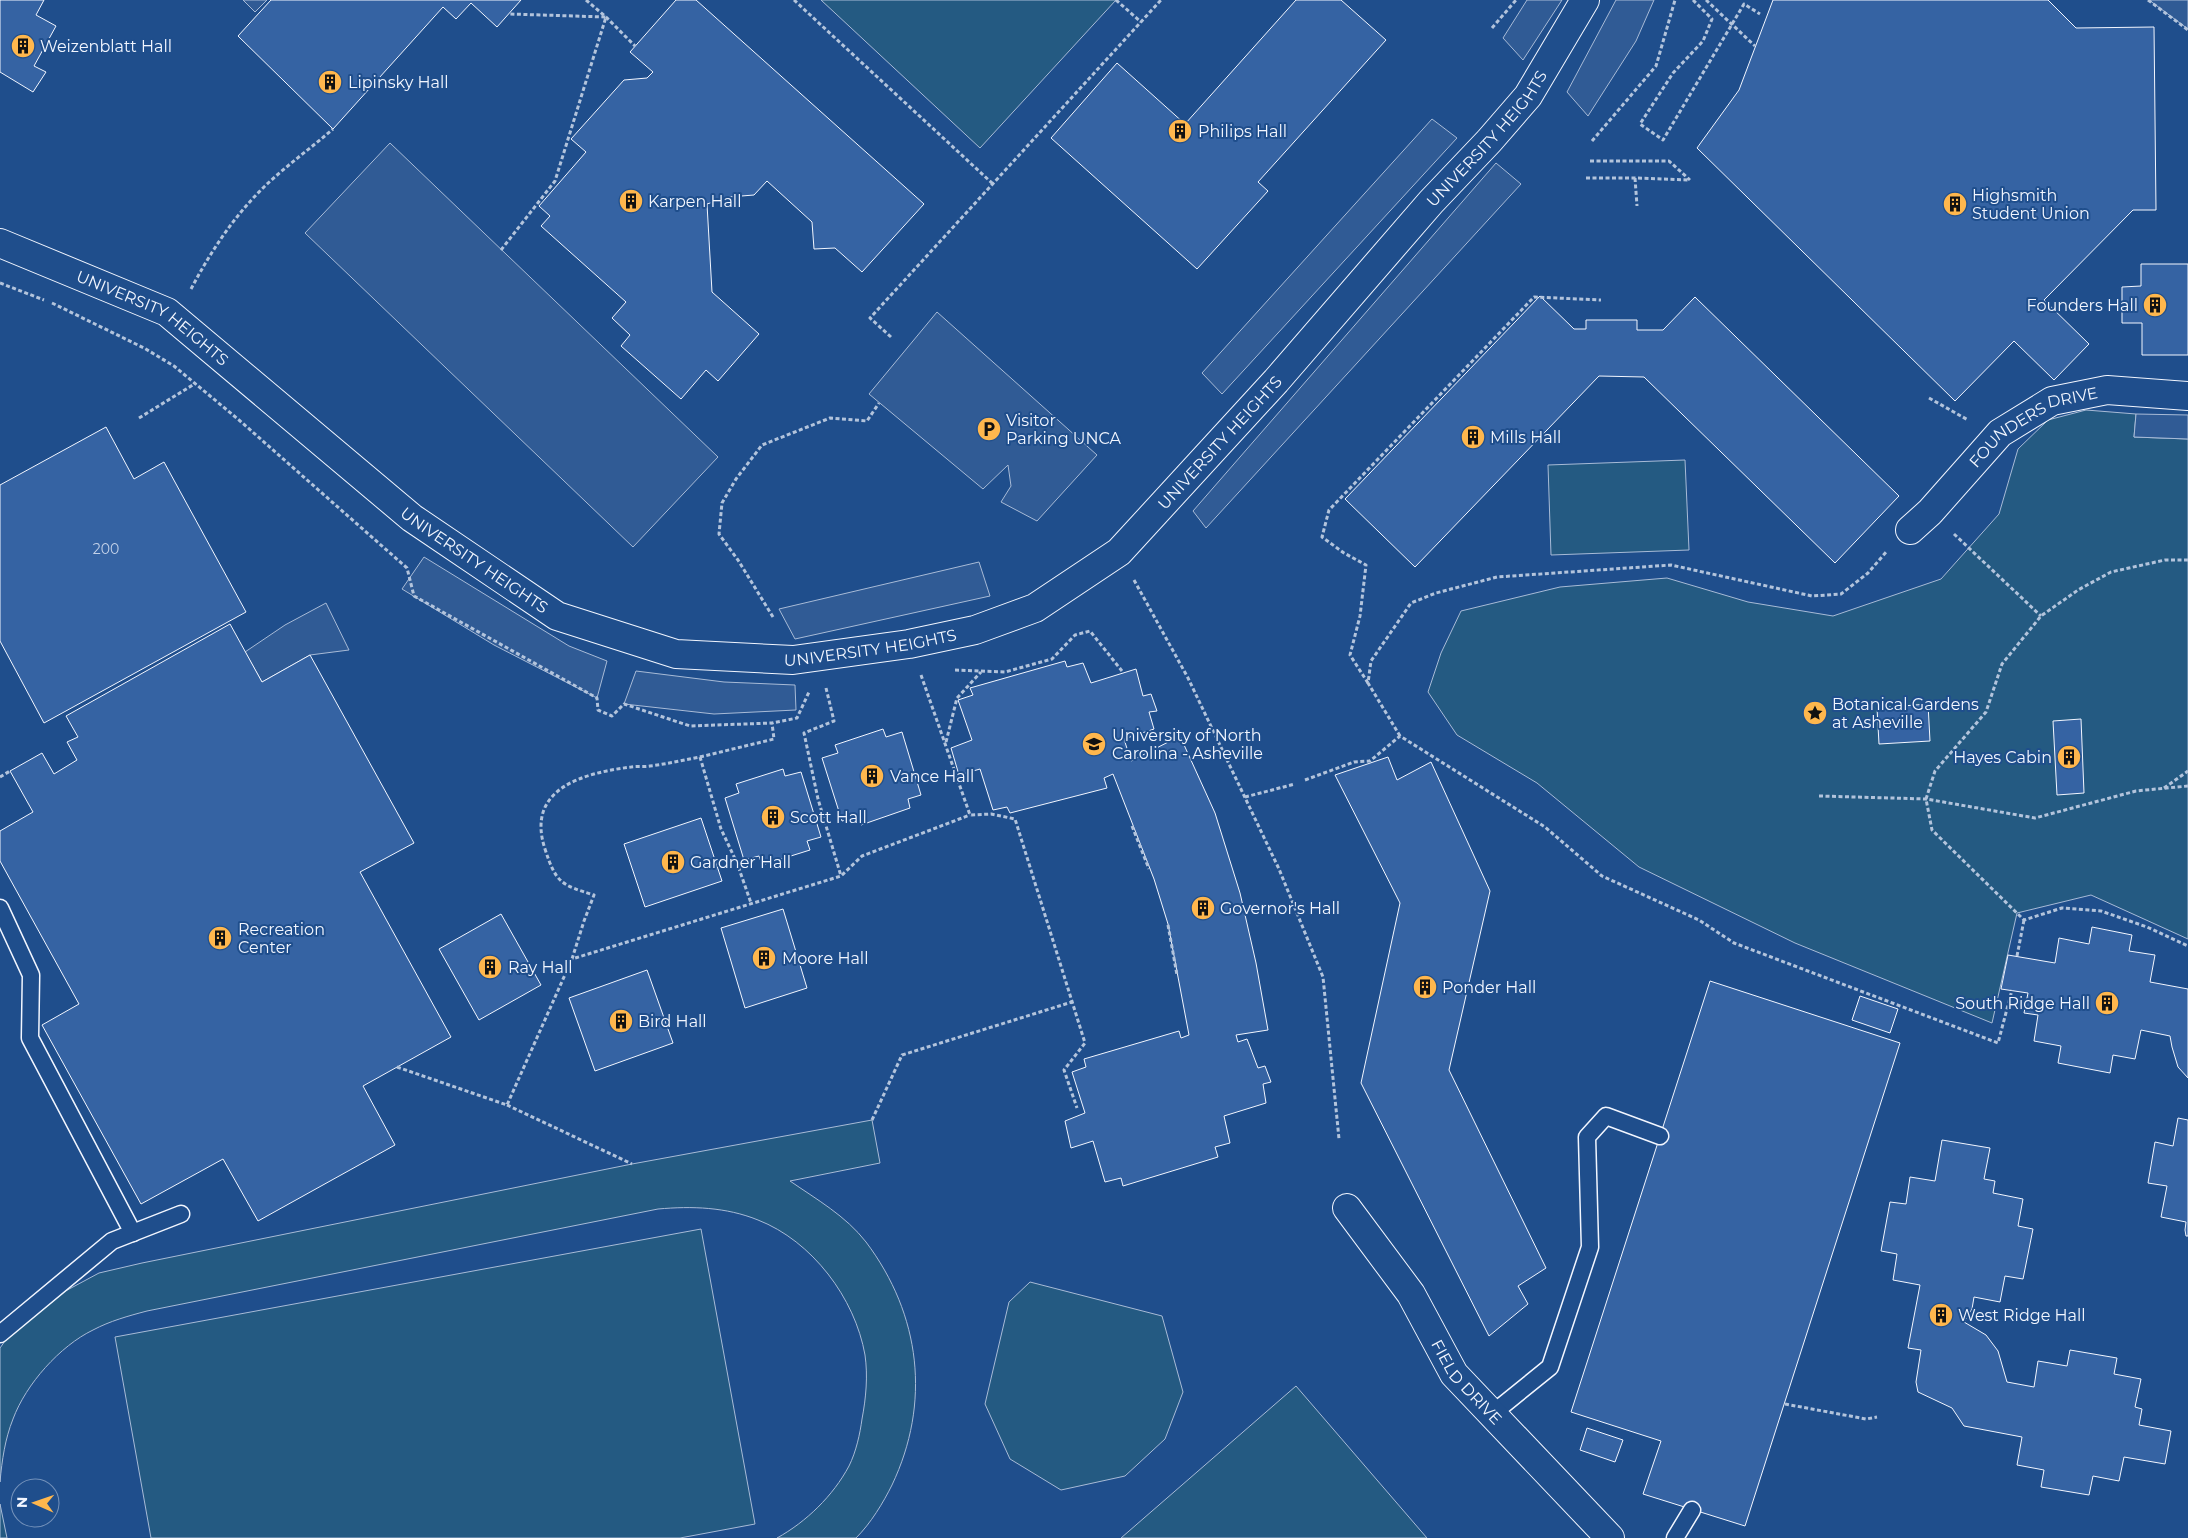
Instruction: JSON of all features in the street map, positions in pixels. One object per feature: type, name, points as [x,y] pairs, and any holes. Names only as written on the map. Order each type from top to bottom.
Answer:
[{"type":"street","name":"UNIVERSITY HEIGHTS","points":[[0,243],[167,312],[412,518],[557,616],[676,654],[793,660],[910,644],[976,630],[1035,608],[1119,552],[1276,381],[1431,202],[1489,142],[1535,86],[1585,0]]},
{"type":"street","name":"FOUNDERS DRIVE","points":[[1910,530],[1930,512],[2000,433],[2052,401],[2107,390],[2188,396]]},
{"type":"street","name":"FIELD DRIVE","points":[[1347,1208],[1411,1294],[1454,1374],[1610,1538]]},
{"type":"lane","points":[[0,908],[31,975],[30,1038],[133,1233]]},
{"type":"lane","points":[[1492,1414],[1550,1367],[1590,1247],[1587,1137],[1606,1116],[1660,1136]]},
{"type":"lane","points":[[0,1334],[112,1241],[181,1214]]},
{"type":"lane","points":[[1675,1538],[1692,1510]]},
{"type":"path","points":[[586,0],[635,46]]},
{"type":"path","points":[[794,0],[993,184]]},
{"type":"path","points":[[1116,0],[1141,22]]},
{"type":"path","points":[[890,337],[870,318],[1161,0]]},
{"type":"path","points":[[1492,28],[1516,0]]},
{"type":"path","points":[[1592,141],[1656,66],[1675,0]]},
{"type":"path","points":[[1693,0],[1712,19],[1702,40],[1673,73],[1640,124],[1663,140],[1744,4],[1760,14]]},
{"type":"path","points":[[1706,0],[1755,46]]},
{"type":"path","points":[[2148,0],[2188,30]]},
{"type":"path","points":[[509,14],[606,17]]},
{"type":"path","points":[[501,250],[555,180],[606,17]]},
{"type":"path","points":[[190,292],[212,250],[265,186],[333,129]]},
{"type":"path","points":[[1586,178],[1690,180],[1669,161],[1590,161]]},
{"type":"path","points":[[1635,178],[1637,206]]},
{"type":"path","points":[[0,283],[51,302],[144,348],[174,366],[196,383],[139,418]]},
{"type":"path","points":[[1601,300],[1534,297],[1329,510],[1322,537],[1344,553],[1366,565],[1360,616],[1350,655],[1400,736],[1545,827],[1602,876],[1698,920],[1734,943],[1998,1043],[2012,990]]},
{"type":"path","points":[[773,617],[738,560],[719,534],[722,503],[736,479],[762,445],[830,418],[867,420],[878,403]]},
{"type":"path","points":[[1930,512],[2041,616]]},
{"type":"path","points":[[1368,683],[1371,661],[1411,603],[1436,593],[1497,577],[1671,565],[1812,596],[1841,594],[1868,573],[1897,540],[1910,530]]},
{"type":"path","points":[[1119,552],[1188,678],[1279,869],[1323,977],[1339,1139]]},
{"type":"path","points":[[2024,920],[1932,830],[1926,799],[1935,771],[1986,712],[2002,664],[2041,616],[2078,590],[2111,572],[2165,560],[2188,560]]},
{"type":"path","points":[[945,743],[957,698],[981,672],[1006,672],[1052,659],[1075,635],[1090,631],[1122,671]]},
{"type":"path","points":[[910,644],[970,814]]},
{"type":"path","points":[[825,686],[834,721],[804,732],[818,799],[841,876]]},
{"type":"path","points":[[507,1105],[572,960],[594,895],[569,888],[552,872],[540,835],[541,819],[545,804],[571,782],[608,771],[700,757],[774,739],[772,724]]},
{"type":"path","points":[[1305,780],[1354,762],[1370,761],[1400,736]]},
{"type":"path","points":[[700,757],[721,829],[737,863],[751,903]]},
{"type":"path","points":[[0,777],[10,771]]},
{"type":"path","points":[[2162,789],[2188,771]]},
{"type":"path","points":[[1245,797],[1295,784]]},
{"type":"path","points":[[1819,796],[1926,799],[2035,818],[2136,791],[2188,786]]},
{"type":"path","points":[[572,960],[841,876],[862,856],[970,814],[991,814],[1015,819],[1085,1043],[1064,1070],[1078,1108]]},
{"type":"path","points":[[1132,826],[1149,869]]},
{"type":"path","points":[[2024,920],[2062,908],[2101,911],[2147,927],[2188,946]]},
{"type":"path","points":[[2017,956],[2024,920]]},
{"type":"path","points":[[1168,925],[1177,975]]},
{"type":"path","points":[[872,1120],[902,1055],[1072,1002]]},
{"type":"path","points":[[397,1067],[507,1105],[632,1164]]},
{"type":"path","points":[[1785,1404],[1866,1419],[1877,1417]]},
{"type":"shaded area","points":[[243,0],[267,0],[255,12]]},
{"type":"shaded area","points":[[821,0],[1116,0],[980,148]]},
{"type":"shaded area","points":[[1527,0],[1562,0],[1523,60],[1503,38]]},
{"type":"shaded area","points":[[1616,0],[1654,0],[1636,41],[1588,116],[1567,92]]},
{"type":"shaded area","points":[[2149,0],[2188,0],[2188,29]]},
{"type":"shaded area","points":[[1432,119],[1457,138],[1222,394],[1202,373]]},
{"type":"shaded area","points":[[390,143],[718,457],[633,547],[305,233]]},
{"type":"shaded area","points":[[1496,163],[1521,184],[1206,528],[1193,511]]},
{"type":"shaded area","name":"Visitor Parking UNCA","points":[[937,312],[1097,455],[1037,521],[1001,502],[1011,486],[1008,465],[983,489],[869,394]]},
{"type":"shaded area","name":"Botanical Gardens at Asheville","points":[[2086,410],[2136,414],[2134,437],[2188,439],[2188,939],[2091,895],[2017,913],[1992,1023],[1795,943],[1639,867],[1537,783],[1457,735],[1428,692],[1441,653],[1461,611],[1560,587],[1667,578],[1748,602],[1833,616],[1941,579],[1999,514],[2018,449],[2048,420]]},
{"type":"shaded area","points":[[2136,414],[2188,415],[2188,439],[2134,437]]},
{"type":"shaded area","points":[[1685,460],[1689,550],[1551,555],[1548,465]]},
{"type":"shaded area","points":[[424,557],[569,646],[607,661],[597,698],[494,645],[402,589]]},
{"type":"shaded area","points":[[979,562],[990,596],[795,639],[779,609]]},
{"type":"shaded area","points":[[326,603],[349,650],[310,655],[262,682],[245,652],[285,625]]},
{"type":"shaded area","points":[[636,671],[724,682],[795,685],[796,710],[714,714],[624,704]]},
{"type":"shaded area","points":[[872,1120],[880,1163],[790,1181],[840,1216],[866,1242],[885,1270],[899,1299],[909,1329],[914,1360],[915,1391],[912,1423],[904,1454],[892,1485],[872,1519],[856,1538],[777,1538],[808,1516],[827,1498],[843,1477],[854,1455],[863,1411],[866,1371],[865,1355],[860,1334],[852,1313],[828,1274],[796,1242],[778,1229],[758,1220],[734,1212],[709,1208],[658,1209],[147,1311],[113,1321],[93,1330],[68,1346],[35,1380],[19,1406],[10,1427],[4,1450],[0,1482],[0,1348],[10,1334],[45,1302],[99,1273],[632,1164]]},
{"type":"shaded area","points":[[701,1229],[755,1524],[680,1538],[151,1538],[115,1337]]},
{"type":"shaded area","points":[[1030,1282],[1162,1316],[1183,1392],[1165,1439],[1125,1476],[1061,1490],[1010,1459],[985,1404],[1009,1302]]},
{"type":"shaded area","points":[[1296,1386],[1427,1538],[1121,1538]]},
{"type":"shaded area","points":[[0,1504],[7,1538],[0,1538]]},
{"type":"building","name":"Weizenblatt Hall","points":[[0,0],[44,0],[36,15],[56,26],[34,66],[46,72],[33,92],[0,72]]},
{"type":"building","name":"Lipinsky Hall","points":[[271,0],[521,0],[497,27],[471,3],[456,19],[443,7],[333,129],[238,36]]},
{"type":"building","name":"Karpen Hall","points":[[676,0],[696,0],[924,204],[862,272],[835,248],[814,249],[812,222],[767,181],[754,195],[729,197],[707,204],[712,292],[759,334],[718,381],[706,370],[681,399],[621,346],[630,335],[612,318],[626,302],[541,226],[550,216],[539,206],[586,152],[571,139],[624,80],[647,78],[653,72],[630,52]]},
{"type":"building","name":"Philips Hall","points":[[1296,0],[1341,0],[1386,40],[1258,182],[1268,191],[1197,269],[1051,138],[1117,63],[1185,124]]},
{"type":"building","name":"Highsmith Student Union","points":[[1773,0],[2048,0],[2076,28],[2154,27],[2156,210],[2133,210],[2044,300],[2089,344],[2054,380],[2014,341],[1955,401],[1697,148],[1739,90]]},
{"type":"building","name":"Founders Hall","points":[[2141,264],[2188,264],[2188,355],[2142,355],[2142,323],[2122,323],[2122,287],[2141,286]]},
{"type":"building","name":"Mills Hall","points":[[1540,296],[1574,329],[1586,329],[1586,320],[1637,320],[1637,330],[1663,330],[1695,297],[1899,496],[1835,563],[1644,377],[1599,376],[1415,567],[1345,499]]},
{"type":"building","points":[[106,427],[134,479],[164,462],[246,612],[44,723],[0,641],[0,485]]},
{"type":"building","name":"Recreation Center","points":[[230,624],[262,682],[310,655],[414,843],[360,872],[451,1037],[363,1086],[395,1145],[258,1221],[223,1159],[141,1204],[42,1025],[79,1004],[0,861],[0,831],[33,812],[10,771],[42,753],[54,774],[77,760],[67,742],[78,737],[66,716]]},
{"type":"building","name":"Governor's Hall","points":[[1065,661],[1067,667],[1083,663],[1091,683],[1136,669],[1143,696],[1151,694],[1157,711],[1149,712],[1154,729],[1124,739],[1131,761],[1180,736],[1215,813],[1240,893],[1256,963],[1268,1030],[1236,1035],[1238,1042],[1247,1039],[1258,1068],[1265,1066],[1271,1082],[1263,1084],[1266,1103],[1224,1116],[1230,1143],[1215,1147],[1218,1157],[1123,1186],[1121,1178],[1105,1182],[1093,1141],[1071,1148],[1065,1121],[1085,1113],[1072,1072],[1086,1067],[1084,1059],[1179,1031],[1181,1038],[1189,1035],[1168,924],[1154,879],[1113,774],[1104,778],[1107,788],[1010,813],[1007,807],[993,810],[980,769],[959,775],[951,748],[972,740],[958,700],[973,695],[970,688]]},
{"type":"building","points":[[1928,704],[1930,741],[1879,744],[1877,708]]},
{"type":"building","name":"Hayes Cabin","points":[[2081,719],[2084,793],[2057,795],[2053,721]]},
{"type":"building","name":"Vance Hall","points":[[883,729],[886,737],[902,732],[921,795],[908,799],[910,808],[861,825],[858,817],[842,821],[822,758],[838,753],[835,745]]},
{"type":"building","name":"Ponder Hall","points":[[1388,757],[1397,780],[1431,762],[1490,891],[1449,1070],[1546,1268],[1518,1286],[1528,1304],[1489,1336],[1361,1083],[1400,903],[1335,775]]},
{"type":"building","name":"Scott Hall","points":[[783,769],[785,776],[801,772],[821,837],[807,841],[810,850],[762,865],[759,856],[744,860],[725,798],[739,793],[736,784]]},
{"type":"building","name":"Gardner Hall","points":[[701,818],[722,881],[645,907],[624,844]]},
{"type":"building","name":"Moore Hall","points":[[783,909],[807,988],[745,1008],[721,928]]},
{"type":"building","name":"Ray Hall","points":[[501,914],[541,985],[479,1020],[439,949]]},
{"type":"building","name":"South Ridge Hall","points":[[2092,927],[2132,935],[2129,951],[2155,955],[2150,982],[2188,989],[2188,1078],[2178,1067],[2170,1036],[2141,1030],[2135,1059],[2113,1055],[2110,1073],[2058,1063],[2061,1046],[2034,1041],[2038,1015],[2024,1013],[2028,993],[2001,989],[2008,955],[2055,963],[2059,938],[2089,944]]},
{"type":"building","name":"Bird Hall","points":[[647,970],[673,1043],[595,1071],[569,998]]},
{"type":"building","points":[[1710,981],[1900,1043],[1745,1526],[1643,1494],[1661,1441],[1571,1412]]},
{"type":"building","points":[[1860,996],[1898,1009],[1890,1033],[1852,1020]]},
{"type":"building","points":[[2178,1118],[2188,1120],[2188,1236],[2186,1236],[2185,1230],[2186,1222],[2161,1217],[2167,1186],[2148,1183],[2155,1142],[2173,1146]]},
{"type":"building","name":"West Ridge Hall","points":[[1942,1140],[1990,1148],[1984,1179],[1995,1181],[1993,1193],[2023,1199],[2018,1226],[2033,1229],[2023,1279],[2005,1276],[2000,1302],[1974,1297],[1972,1309],[1964,1322],[1986,1335],[1998,1351],[2007,1382],[2034,1387],[2038,1361],[2067,1366],[2070,1350],[2117,1358],[2114,1374],[2141,1379],[2135,1407],[2142,1409],[2139,1425],[2171,1431],[2165,1464],[2124,1457],[2119,1481],[2093,1476],[2089,1495],[2041,1487],[2044,1470],[2017,1465],[2022,1437],[1964,1426],[1952,1408],[1918,1392],[1916,1382],[1921,1350],[1908,1348],[1920,1285],[1893,1280],[1897,1254],[1881,1251],[1890,1202],[1906,1204],[1910,1177],[1935,1181]]},
{"type":"building","points":[[1587,1428],[1623,1440],[1615,1462],[1580,1450]]},
{"type":"place","name":"Weizenblatt Hall","points":[[23,46]]},
{"type":"place","name":"Lipinsky Hall","points":[[330,82]]},
{"type":"place","name":"Philips Hall","points":[[1180,131]]},
{"type":"place","name":"Karpen Hall","points":[[631,201]]},
{"type":"place","name":"Highsmith Student Union","points":[[1955,204]]},
{"type":"place","name":"Founders Hall","points":[[2155,305]]},
{"type":"place","name":"Visitor Parking UNCA","points":[[989,429]]},
{"type":"place","name":"Mills Hall","points":[[1473,437]]},
{"type":"place","name":"Botanical Gardens at Asheville","points":[[1815,713]]},
{"type":"place","name":"University of North Carolina - Asheville","points":[[1094,744]]},
{"type":"place","name":"Hayes Cabin","points":[[2069,757]]},
{"type":"place","name":"Vance Hall","points":[[872,776]]},
{"type":"place","name":"Scott Hall","points":[[773,817]]},
{"type":"place","name":"Gardner Hall","points":[[673,862]]},
{"type":"place","name":"Governor's Hall","points":[[1203,908]]},
{"type":"place","name":"Recreation Center","points":[[220,938]]},
{"type":"place","name":"Moore Hall","points":[[764,958]]},
{"type":"place","name":"Ray Hall","points":[[490,967]]},
{"type":"place","name":"Ponder Hall","points":[[1425,987]]},
{"type":"place","name":"South Ridge Hall","points":[[2107,1003]]},
{"type":"place","name":"Bird Hall","points":[[621,1021]]},
{"type":"place","name":"West Ridge Hall","points":[[1941,1315]]}]
